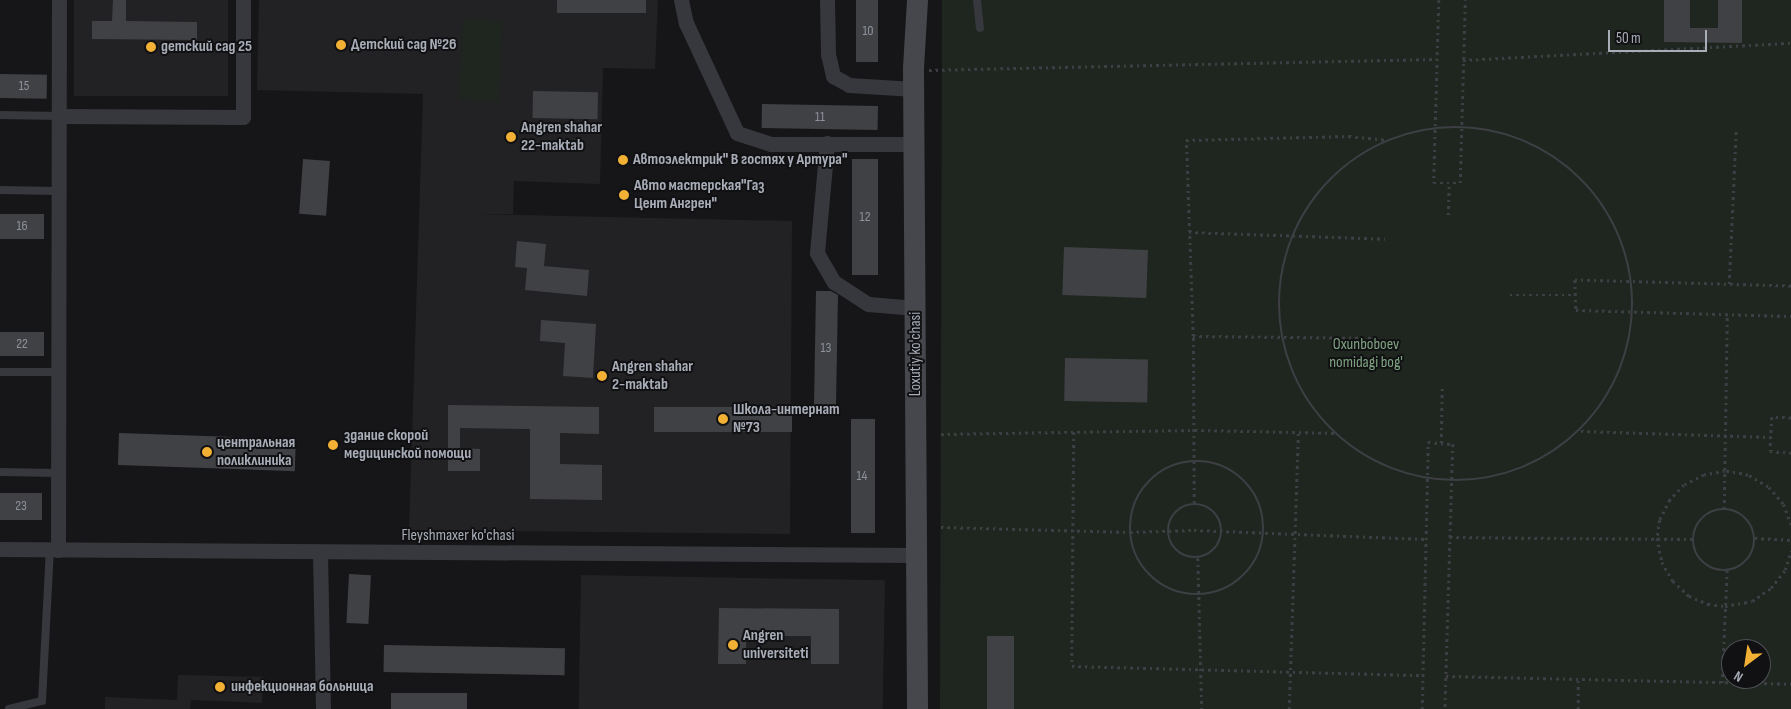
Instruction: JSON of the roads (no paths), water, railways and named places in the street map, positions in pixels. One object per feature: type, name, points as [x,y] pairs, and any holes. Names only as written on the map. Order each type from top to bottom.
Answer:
[{"type":"street","points":[[54,550],[58,472],[58,0]]},
{"type":"street","points":[[59,116],[243,117],[243,0]]},
{"type":"street","points":[[681,0],[686,24],[737,133],[771,144],[913,144]]},
{"type":"street","points":[[827,0],[828,54],[833,76],[849,85],[913,79]]},
{"type":"street","name":"Loxutiy ko'chasi","points":[[916,0],[913,144],[916,308],[917,709]]},
{"type":"street","points":[[827,143],[817,253],[834,282],[868,304],[916,308]]},
{"type":"street","name":"Fleyshmaxer ko'chasi","points":[[0,549],[320,553],[916,555]]},
{"type":"street","points":[[320,553],[323,709]]},
{"type":"lane","points":[[977,0],[980,28]]},
{"type":"lane","points":[[0,115],[59,116]]},
{"type":"lane","points":[[0,190],[59,191]]},
{"type":"lane","points":[[0,372],[58,372]]},
{"type":"lane","points":[[0,472],[58,472]]},
{"type":"lane","points":[[9,709],[42,701],[54,550]]},
{"type":"place","name":"Детский сад №26","points":[[341,45]]},
{"type":"place","name":"детский сад 25","points":[[151,47]]},
{"type":"place","name":"Angren shahar 22-maktab","points":[[511,137]]},
{"type":"place","name":"Автоэлектрик\" В гостях у Артура\"","points":[[623,160]]},
{"type":"place","name":"Авто мастерская\"Газ Цент Ангрен\"","points":[[624,195]]},
{"type":"place","name":"Angren shahar 2-maktab","points":[[602,376]]},
{"type":"place","name":"Школа-интернат №73","points":[[723,419]]},
{"type":"place","name":"здание скорой медицинской помощи","points":[[333,445]]},
{"type":"place","name":"центральная поликлиника","points":[[207,452]]},
{"type":"place","name":"Angren universiteti","points":[[733,645]]},
{"type":"place","name":"инфекционная больница","points":[[220,687]]},
{"type":"park label","name":"Oxunboboev nomidagi bog'","points":[[1366,354]]}]
